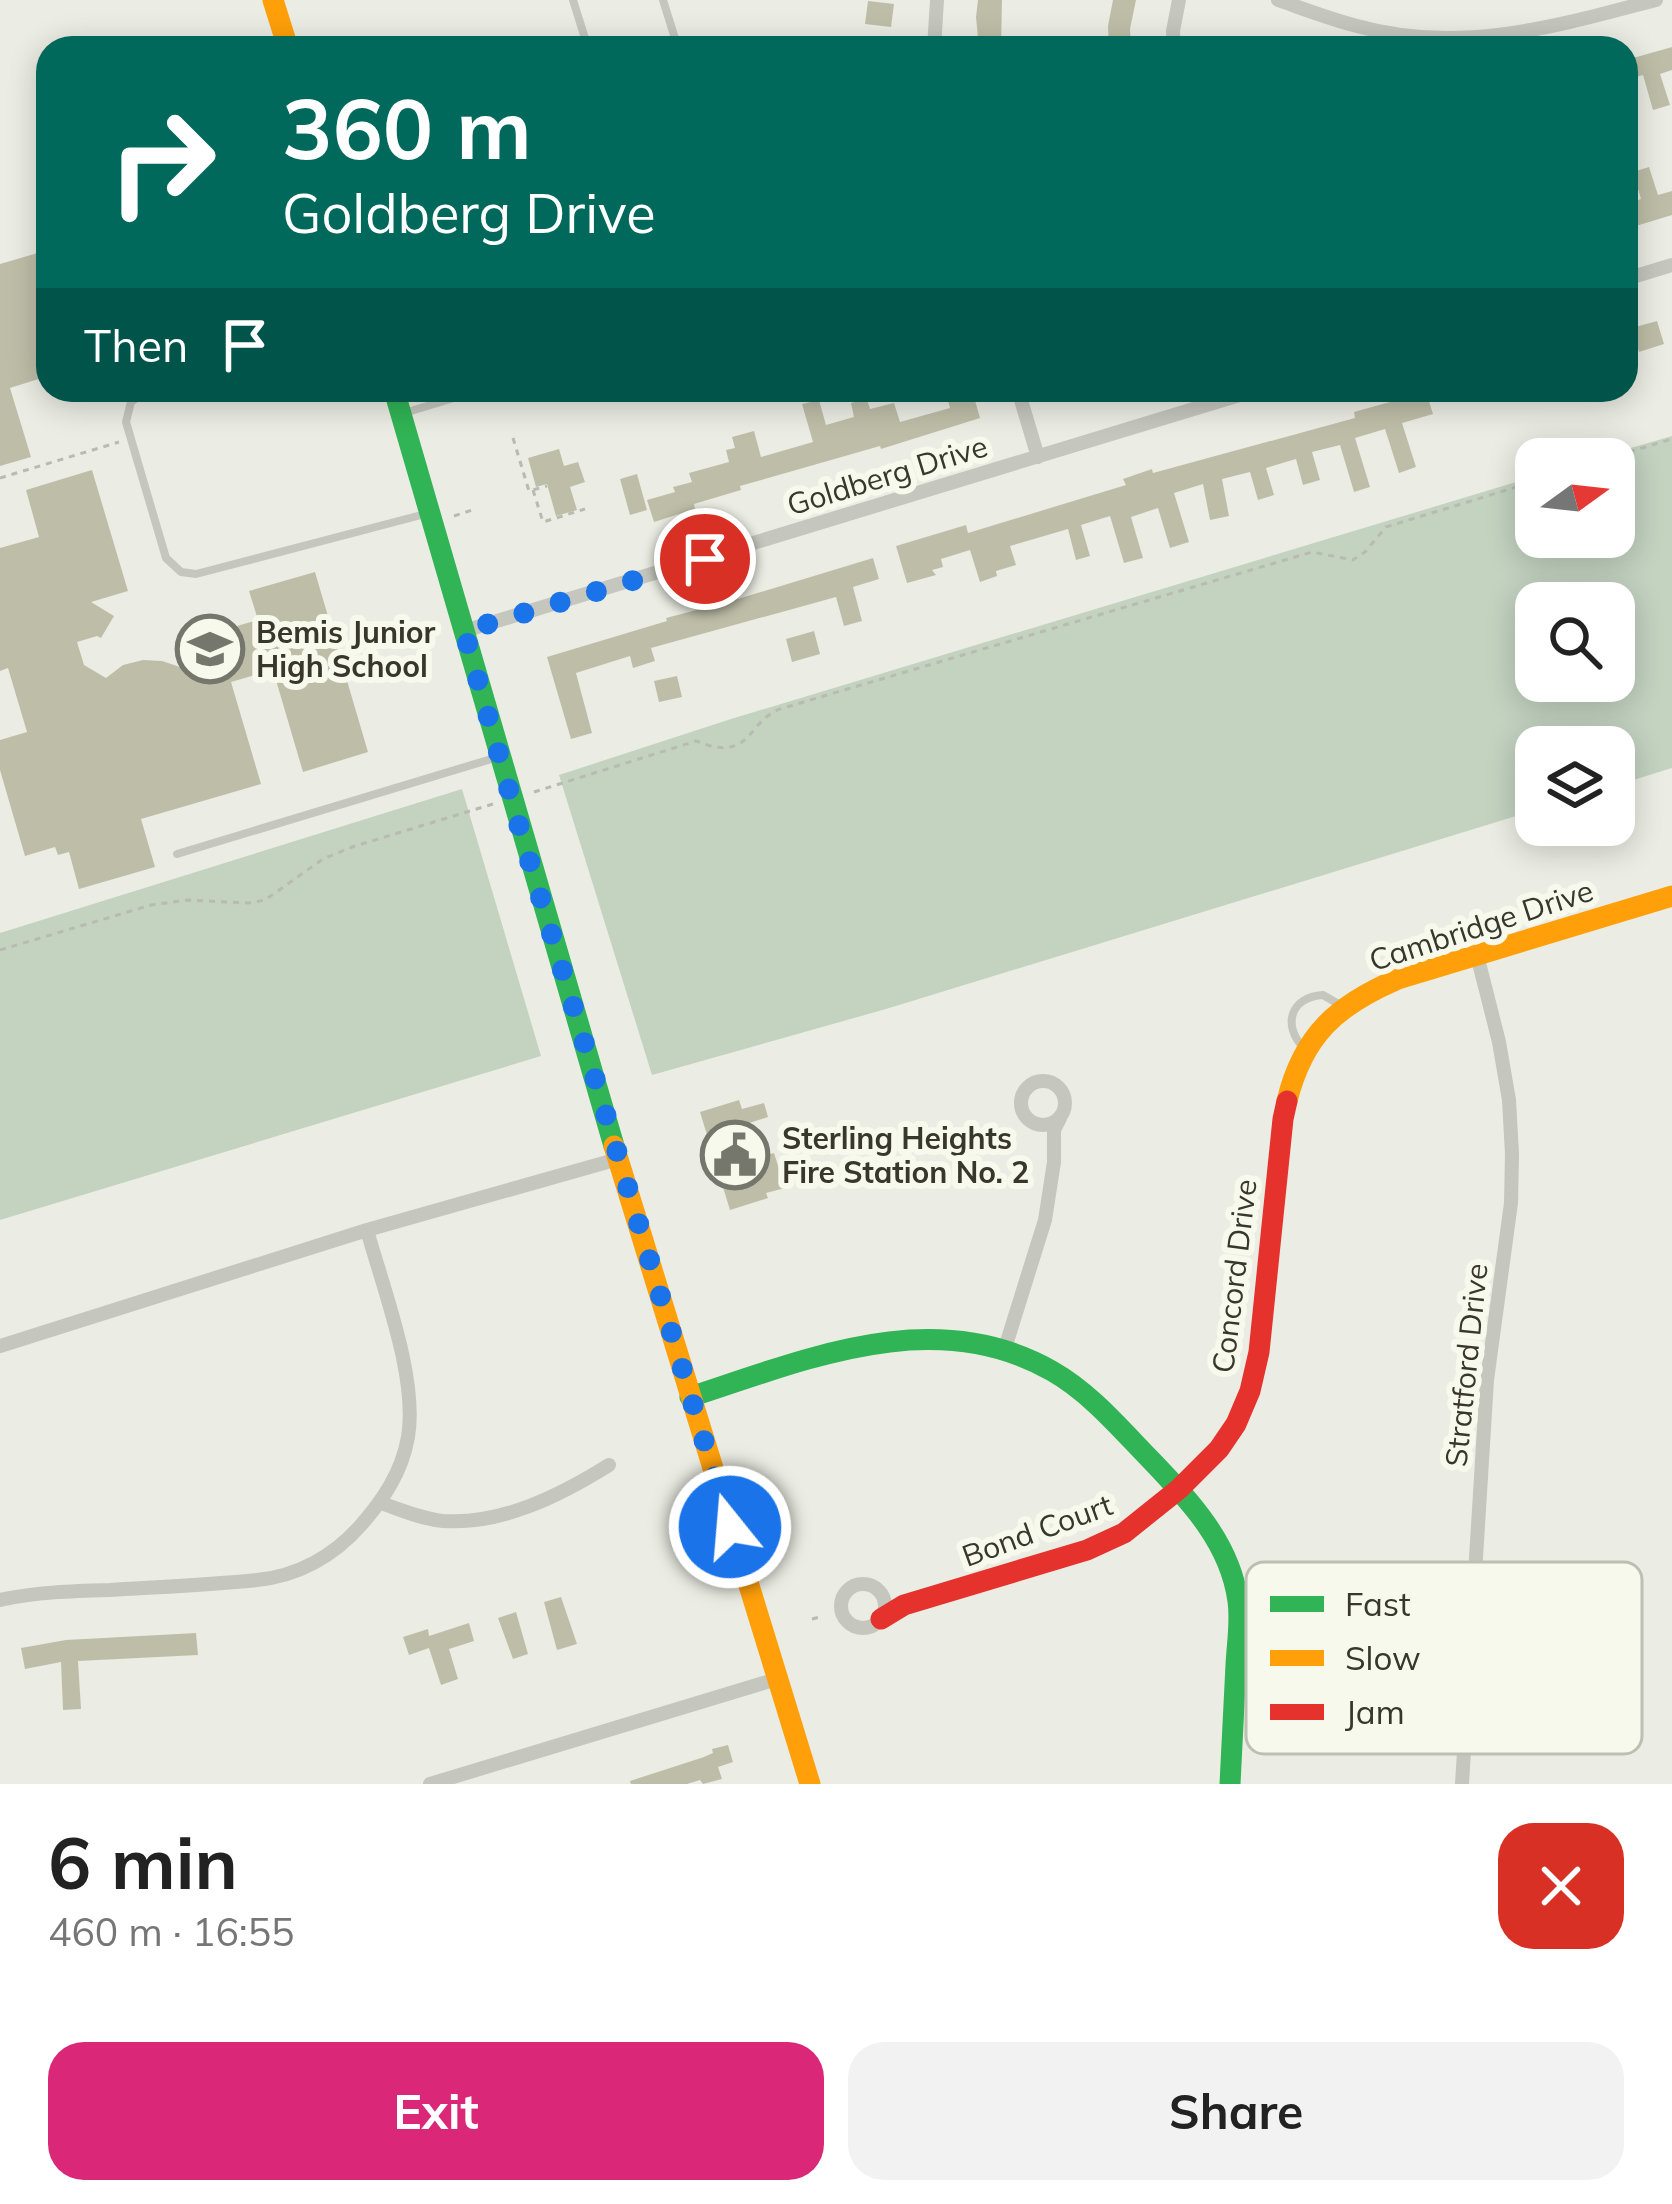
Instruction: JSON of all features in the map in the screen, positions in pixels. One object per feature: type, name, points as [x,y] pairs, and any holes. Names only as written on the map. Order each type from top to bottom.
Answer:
[{"type":"street","points":[[273,0],[284,36]]},
{"type":"street","points":[[935,36],[937,0]]},
{"type":"street","points":[[1173,36],[1180,0]]},
{"type":"street","points":[[1278,0],[1359,27],[1417,36]]},
{"type":"street","points":[[1492,36],[1551,28],[1656,0]]},
{"type":"street","points":[[1638,275],[1672,265]]},
{"type":"street","points":[[397,402],[618,1159],[810,1784]]},
{"type":"street","points":[[1022,402],[1038,457]]},
{"type":"street","name":"Goldberg Drive","points":[[464,631],[1217,402]]},
{"type":"street","name":"Cambridge Drive","points":[[1279,1166],[1289,1090],[1306,1048],[1343,1007],[1376,987],[1672,896]]},
{"type":"street","name":"Stratford Drive","points":[[1476,1562],[1487,1380],[1511,1203],[1508,1100],[1478,955]]},
{"type":"street","points":[[1005,1348],[1045,1220],[1054,1162],[1054,1130],[1065,1105],[1062,1092],[1051,1083],[1037,1082],[1025,1091],[1021,1105],[1028,1119],[1053,1143]]},
{"type":"street","points":[[1034,1123],[1048,1125],[1060,1118]]},
{"type":"street","points":[[0,1346],[367,1230],[618,1159]]},
{"type":"street","name":"Concord Drive","points":[[1179,1489],[1219,1449],[1250,1391],[1279,1166]]},
{"type":"street","points":[[0,1600],[52,1592],[262,1580],[307,1568],[353,1534],[381,1503],[408,1437],[409,1393],[367,1230]]},
{"type":"street","points":[[690,1396],[855,1345],[920,1336],[954,1336],[1005,1348],[1084,1394],[1179,1489],[1227,1555],[1235,1580],[1239,1634],[1230,1784]]},
{"type":"street","points":[[381,1503],[442,1521],[471,1520],[546,1499],[609,1465]]},
{"type":"street","name":"Bond Court","points":[[880,1619],[904,1604],[1087,1550],[1143,1520],[1179,1489]]},
{"type":"street","points":[[880,1592],[884,1612],[875,1624],[861,1628],[848,1621],[841,1608],[844,1594],[855,1585],[868,1585],[904,1604]]},
{"type":"street","points":[[430,1784],[777,1679]]},
{"type":"street","name":"Stratford Drive","points":[[1462,1784],[1464,1754]]},
{"type":"lane","points":[[573,0],[584,36]]},
{"type":"lane","points":[[663,0],[674,36]]},
{"type":"lane","points":[[131,402],[126,422],[166,558],[181,572],[196,574],[429,513]]},
{"type":"lane","points":[[400,414],[440,402]]},
{"type":"lane","points":[[177,854],[500,756]]},
{"type":"lane","points":[[1306,1048],[1293,1034],[1292,1015],[1303,999],[1323,995],[1343,1007]]},
{"type":"path","points":[[513,438],[530,491],[547,486]]},
{"type":"path","points":[[0,478],[131,439]]},
{"type":"path","points":[[1635,450],[1672,439]]},
{"type":"path","points":[[525,476],[532,473]]},
{"type":"path","points":[[530,794],[696,741],[715,747],[735,745],[750,738],[772,712],[1312,552],[1352,560],[1386,527],[1515,487]]},
{"type":"path","points":[[533,490],[543,522],[585,509]]},
{"type":"path","points":[[454,516],[475,509]]},
{"type":"path","points":[[0,950],[151,904],[266,900],[323,859],[499,802]]},
{"type":"path","points":[[812,1619],[820,1617]]},
{"type":"green space","points":[[1672,436],[1672,768],[1635,779],[1635,726],[1515,726],[1515,816],[886,1009],[652,1075],[559,775],[1515,482],[1515,558],[1635,558],[1635,447]]},
{"type":"green space","points":[[462,789],[541,1056],[0,1220],[0,933]]},
{"type":"building","points":[[978,0],[1002,0],[1001,36],[978,36]]},
{"type":"building","points":[[1113,0],[1136,0],[1130,36],[1108,36]]},
{"type":"building","points":[[868,1],[894,4],[891,27],[865,24]]},
{"type":"building","points":[[1672,47],[1672,70],[1660,74],[1670,105],[1653,110],[1643,75],[1638,76],[1638,57]]},
{"type":"building","points":[[1649,167],[1658,195],[1672,191],[1672,215],[1638,225],[1638,170]]},
{"type":"building","points":[[36,254],[36,380],[10,388],[31,457],[0,466],[0,264]]},
{"type":"building","points":[[1657,321],[1664,344],[1639,352],[1638,326]]},
{"type":"building","points":[[820,402],[826,425],[854,417],[851,403],[855,402],[868,402],[870,409],[894,403],[900,422],[950,408],[948,402],[975,402],[980,418],[740,486],[741,490],[654,522],[647,500],[692,482],[689,473],[729,462],[726,450],[735,448],[732,437],[754,431],[761,457],[813,442],[802,404]]},
{"type":"building","points":[[1390,402],[1429,402],[1433,414],[1402,423],[1416,467],[1399,473],[1385,429],[1355,438],[1370,487],[1354,492],[1340,445],[1312,452],[1320,480],[1303,485],[1296,459],[1266,468],[1274,495],[1258,500],[1250,472],[1222,479],[1229,516],[1210,520],[1203,484],[1174,493],[1189,542],[1170,548],[1158,508],[1131,517],[1143,558],[1124,563],[1110,516],[1081,525],[1090,556],[1076,560],[1068,529],[1010,546],[1016,565],[980,582],[970,550],[941,559],[943,567],[932,570],[936,575],[907,583],[896,546],[966,525],[968,533],[1126,485],[1123,479],[1152,469],[1153,473],[1355,418],[1354,412]]},
{"type":"building","points":[[559,449],[564,466],[578,462],[585,482],[570,487],[577,510],[556,516],[547,484],[536,487],[528,458]]},
{"type":"building","points":[[92,470],[128,591],[91,602],[114,616],[101,638],[77,642],[84,665],[106,678],[123,665],[143,660],[186,669],[178,643],[258,620],[249,591],[315,572],[368,752],[303,772],[273,670],[231,682],[261,784],[141,819],[155,867],[79,889],[69,852],[58,855],[55,847],[25,856],[0,770],[0,740],[27,732],[8,668],[0,671],[0,548],[39,537],[26,490]]},
{"type":"building","points":[[637,474],[647,510],[630,515],[620,479]]},
{"type":"building","points":[[873,558],[879,579],[853,587],[862,621],[844,626],[836,597],[651,648],[655,661],[633,668],[630,656],[576,673],[592,733],[571,739],[547,657]]},
{"type":"building","points":[[814,631],[820,654],[792,662],[786,639]]},
{"type":"building","points":[[677,676],[682,697],[659,702],[654,681]]},
{"type":"building","name":"Sterling Heights Fire Station No. 2","points":[[739,1100],[742,1109],[764,1103],[768,1117],[746,1124],[757,1158],[774,1153],[785,1188],[730,1210],[700,1112]]},
{"type":"building","points":[[561,1597],[577,1644],[557,1650],[544,1602]]},
{"type":"building","points":[[516,1612],[528,1654],[513,1659],[498,1618]]},
{"type":"building","points":[[469,1623],[474,1641],[449,1649],[458,1679],[441,1685],[429,1648],[409,1655],[403,1637],[428,1629],[429,1636]]},
{"type":"building","points":[[196,1633],[198,1655],[78,1661],[81,1709],[63,1710],[61,1662],[25,1669],[21,1648],[66,1640]]},
{"type":"building","points":[[728,1745],[733,1762],[718,1767],[722,1779],[703,1784],[700,1780],[631,1784],[630,1781]]},
{"type":"traffic: fast","points":[[397,402],[614,1146]]},
{"type":"traffic: fast","points":[[690,1397],[825,1354],[917,1340],[963,1341],[1008,1351],[1066,1379],[1103,1410],[1177,1488],[1226,1559],[1239,1616],[1230,1784]]},
{"type":"traffic: slow","points":[[273,0],[284,36]]},
{"type":"traffic: slow","points":[[1287,1101],[1313,1040],[1340,1012],[1376,989],[1672,896]]},
{"type":"traffic: slow","points":[[614,1146],[810,1784]]},
{"type":"traffic: jam","points":[[881,1619],[904,1605],[1087,1550],[1124,1533],[1219,1449],[1250,1391],[1259,1352],[1287,1101]]},
{"type":"place","name":"Bemis Junior High School","points":[[210,649]]},
{"type":"place","name":"Sterling Heights Fire Station No. 2","points":[[735,1155]]},
{"type":"route","points":[[705,559],[464,631],[730,1527]]}]
